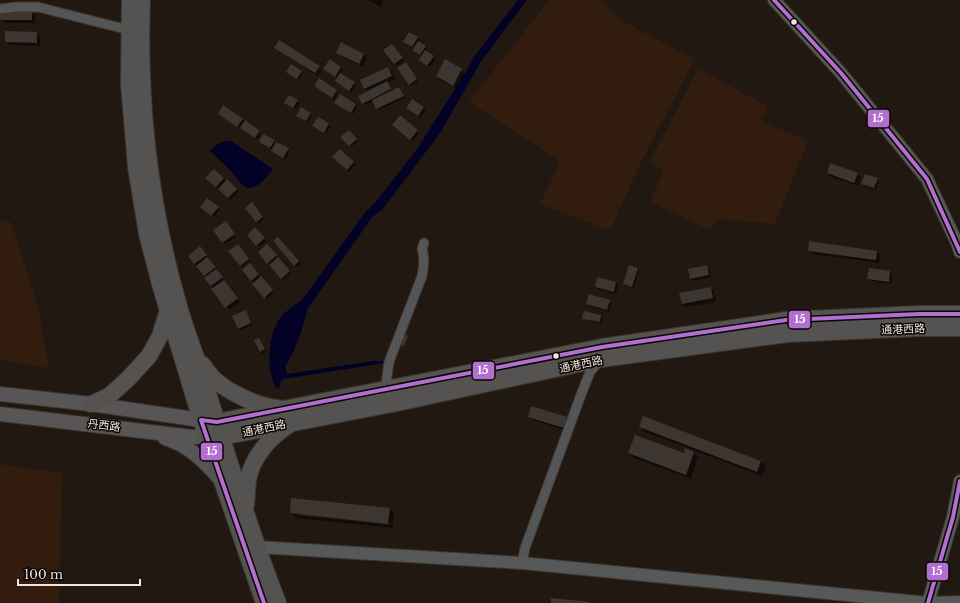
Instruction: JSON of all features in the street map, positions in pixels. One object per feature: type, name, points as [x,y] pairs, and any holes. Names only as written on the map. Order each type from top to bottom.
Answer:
[{"type":"highway","points":[[130,0],[129,84],[136,167],[147,234],[168,310],[212,429],[246,512],[257,548],[278,603]]},
{"type":"highway","points":[[142,0],[142,74],[147,149],[153,191],[162,236],[178,304],[197,358],[224,483],[264,603]]},
{"type":"highway","points":[[91,404],[109,396],[114,392],[149,356],[160,336],[168,310]]},
{"type":"highway","name":"通港西路","points":[[293,415],[385,390],[602,347],[786,320],[919,314],[960,314]]},
{"type":"highway","name":"通港西路","points":[[212,429],[293,415],[402,402],[601,359],[788,334],[920,328],[960,328]]},
{"type":"highway","points":[[197,358],[213,378],[234,392],[264,405],[275,407],[293,415],[260,454],[248,478],[246,512]]},
{"type":"main road","name":"丹西路","points":[[0,394],[91,404],[212,429]]},
{"type":"main road","name":"丹西路","points":[[0,414],[130,428],[192,437],[212,429]]},
{"type":"main road","points":[[130,428],[174,441],[196,454],[224,483]]},
{"type":"street","points":[[774,0],[841,73],[927,179],[958,243],[960,252]]},
{"type":"street","points":[[0,9],[16,6],[38,7],[129,30]]},
{"type":"street","points":[[385,390],[389,362],[422,276],[424,264],[422,249],[424,243]]},
{"type":"street","points":[[522,563],[525,548],[582,392],[590,372],[601,359]]},
{"type":"street","points":[[928,603],[953,517],[960,481]]},
{"type":"street","points":[[257,548],[522,563],[928,603],[960,602]]},
{"type":"shaded area","points":[[549,0],[601,0],[622,21],[695,59],[641,162],[610,231],[540,204],[560,161],[469,102]]},
{"type":"shaded area","points":[[698,69],[768,106],[761,120],[808,141],[775,224],[717,219],[710,230],[650,202],[664,171],[649,163]]},
{"type":"shaded area","points":[[0,220],[11,222],[38,307],[49,368],[0,360]]},
{"type":"shaded area","points":[[0,464],[62,473],[59,603],[0,603]]},
{"type":"water","points":[[518,0],[527,0],[480,63],[440,133],[382,210],[373,216],[308,308],[294,350],[285,367],[287,374],[373,361],[386,361],[385,363],[283,379],[279,388],[276,388],[271,373],[270,345],[278,321],[286,312],[302,300],[366,211],[375,203],[417,149],[473,58]]},
{"type":"water","points":[[224,141],[231,141],[273,169],[265,179],[257,185],[250,188],[244,186],[210,151],[216,145]]},
{"type":"building","points":[[0,11],[32,11],[32,20],[0,20]]},
{"type":"building","points":[[5,31],[37,32],[37,43],[5,42]]},
{"type":"building","points":[[409,32],[418,37],[412,47],[403,42]]},
{"type":"building","points":[[279,40],[320,66],[315,73],[274,48]]},
{"type":"building","points":[[418,41],[426,46],[420,55],[412,50]]},
{"type":"building","points":[[341,42],[364,54],[359,64],[336,53]]},
{"type":"building","points":[[392,44],[403,58],[394,64],[383,50]]},
{"type":"building","points":[[425,50],[434,56],[427,66],[419,60]]},
{"type":"building","points":[[330,59],[341,67],[335,77],[323,69]]},
{"type":"building","points":[[445,59],[462,69],[453,86],[436,76]]},
{"type":"building","points":[[406,62],[417,79],[409,85],[397,68]]},
{"type":"building","points":[[291,64],[302,71],[297,79],[286,72]]},
{"type":"building","points":[[388,67],[392,76],[364,89],[360,80]]},
{"type":"building","points":[[340,73],[355,82],[349,91],[335,81]]},
{"type":"building","points":[[319,78],[337,90],[332,98],[314,86]]},
{"type":"building","points":[[387,81],[391,89],[362,104],[358,96]]},
{"type":"building","points":[[399,87],[404,96],[376,109],[372,100]]},
{"type":"building","points":[[340,94],[356,104],[351,113],[334,103]]},
{"type":"building","points":[[289,95],[298,100],[293,108],[284,103]]},
{"type":"building","points":[[412,99],[424,107],[418,116],[406,108]]},
{"type":"building","points":[[223,105],[243,119],[237,127],[218,114]]},
{"type":"building","points":[[301,107],[311,113],[306,121],[296,116]]},
{"type":"building","points":[[400,115],[418,130],[410,140],[392,125]]},
{"type":"building","points":[[318,117],[329,123],[324,133],[312,126]]},
{"type":"building","points":[[245,120],[260,131],[255,138],[240,128]]},
{"type":"building","points":[[349,130],[357,139],[349,146],[340,137]]},
{"type":"building","points":[[263,134],[275,140],[270,148],[259,142]]},
{"type":"building","points":[[276,142],[289,148],[283,158],[271,151]]},
{"type":"building","points":[[340,149],[354,162],[347,170],[332,157]]},
{"type":"building","points":[[830,163],[858,173],[854,183],[827,173]]},
{"type":"building","points":[[214,169],[224,178],[216,187],[205,178]]},
{"type":"building","points":[[865,174],[878,178],[874,188],[861,184]]},
{"type":"building","points":[[227,179],[237,189],[228,198],[218,189]]},
{"type":"building","points":[[207,198],[219,207],[211,216],[200,207]]},
{"type":"building","points":[[252,202],[263,217],[256,222],[245,208]]},
{"type":"building","points":[[226,221],[235,234],[222,243],[213,230]]},
{"type":"building","points":[[255,227],[265,238],[256,246],[247,235]]},
{"type":"building","points":[[278,237],[299,261],[294,266],[273,241]]},
{"type":"building","points":[[809,241],[877,251],[876,260],[808,251]]},
{"type":"building","points":[[238,244],[249,259],[240,266],[228,251]]},
{"type":"building","points":[[267,244],[277,255],[267,264],[258,252]]},
{"type":"building","points":[[200,246],[207,255],[194,264],[188,256]]},
{"type":"building","points":[[207,257],[216,267],[204,276],[196,266]]},
{"type":"building","points":[[278,257],[290,271],[281,279],[269,265]]},
{"type":"building","points":[[250,263],[259,274],[251,281],[242,270]]},
{"type":"building","points":[[629,265],[638,268],[632,287],[623,284]]},
{"type":"building","points":[[707,265],[709,275],[690,279],[688,269]]},
{"type":"building","points":[[869,268],[890,271],[889,282],[867,279]]},
{"type":"building","points":[[216,269],[223,277],[211,286],[204,278]]},
{"type":"building","points":[[261,276],[273,290],[264,298],[252,284]]},
{"type":"building","points":[[597,277],[616,282],[614,292],[595,287]]},
{"type":"building","points":[[224,280],[238,298],[225,308],[211,289]]},
{"type":"building","points":[[711,287],[713,298],[682,304],[679,293]]},
{"type":"building","points":[[589,294],[610,300],[607,310],[586,304]]},
{"type":"building","points":[[246,310],[251,323],[238,329],[232,316]]},
{"type":"building","points":[[584,311],[601,315],[600,322],[582,319]]},
{"type":"building","points":[[404,334],[408,336],[404,346],[399,344]]},
{"type":"building","points":[[259,338],[265,349],[260,352],[254,340]]},
{"type":"building","points":[[531,406],[567,417],[564,428],[528,417]]},
{"type":"building","points":[[643,416],[761,461],[757,472],[639,427]]},
{"type":"building","points":[[635,435],[684,453],[685,448],[694,452],[686,475],[628,453]]},
{"type":"building","points":[[291,498],[390,508],[388,524],[290,513]]},
{"type":"building","points":[[551,598],[590,602],[590,603],[551,603]]},
{"type":"transit line","name":"15","points":[[774,0],[841,73],[927,179],[960,252]]},
{"type":"transit line","name":"15","points":[[264,603],[201,420],[217,422],[602,347],[786,320],[919,314],[960,314]]},
{"type":"transit line","name":"15","points":[[928,603],[953,517],[960,481]]}]
